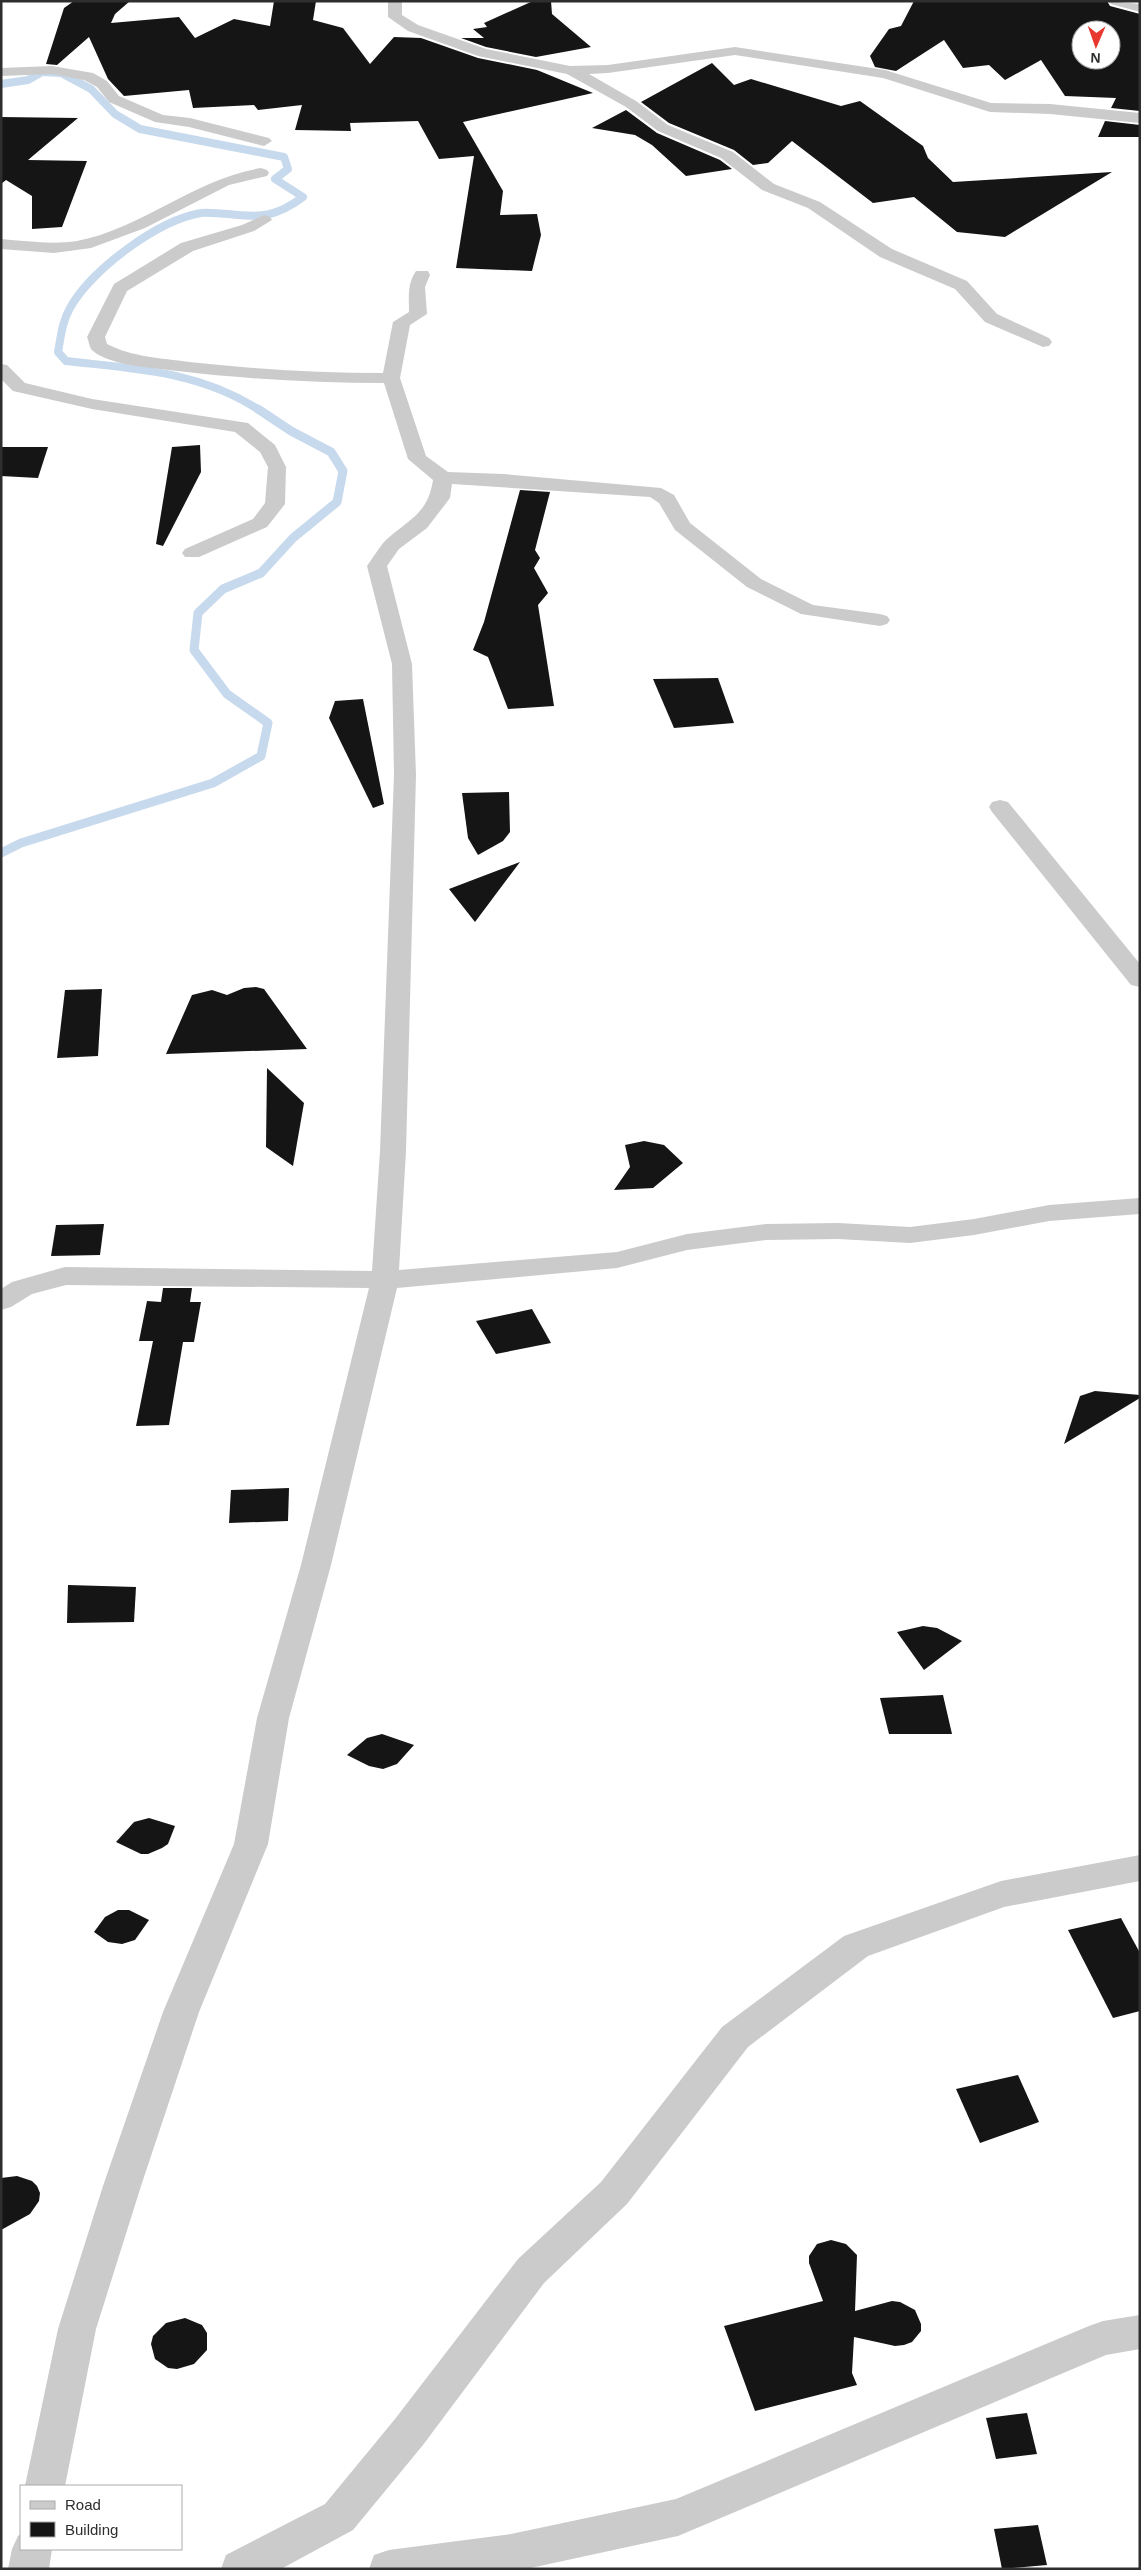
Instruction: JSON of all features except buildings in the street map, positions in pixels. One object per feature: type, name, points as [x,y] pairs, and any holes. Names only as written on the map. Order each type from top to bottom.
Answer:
[{"type":"street","points":[[395,1],[395,17],[413,28],[483,53],[570,70],[608,69],[735,51],[885,74],[990,107],[1050,109],[1140,118]]},
{"type":"street","points":[[1116,1],[1140,8]]},
{"type":"street","points":[[1,72],[52,70],[88,76],[102,84],[114,99],[160,119],[190,123],[264,141]]},
{"type":"street","points":[[570,70],[631,104],[663,128],[727,155],[768,187],[814,205],[886,253],[961,285],[991,318],[1043,342]]},
{"type":"street","points":[[1,244],[82,245],[106,238],[148,219],[205,188],[236,176],[261,173]]},
{"type":"street","points":[[264,220],[248,228],[187,247],[120,288],[96,337],[99,346],[114,355],[146,362],[232,372],[326,378],[391,378]]},
{"type":"street","points":[[422,275],[418,288],[418,314],[402,322],[391,378],[417,459],[443,478],[502,480],[654,492],[667,499],[682,526],[754,583],[808,610],[880,620]]},
{"type":"street","points":[[1,369],[18,387],[92,404],[241,427],[268,449],[277,468],[274,504],[260,524],[192,553]]},
{"type":"street","points":[[45,2485],[77,2329],[116,2205],[181,2012],[251,1844],[273,1718],[321,1546],[385,1280],[393,1151],[405,774],[402,664],[377,566],[392,545],[420,524],[440,498],[443,478]]},
{"type":"street","points":[[1000,807],[1140,980]]},
{"type":"street","points":[[1,1301],[22,1288],[66,1276],[385,1280],[617,1260],[687,1242],[766,1232],[838,1231],[910,1235],[974,1227],[1049,1213],[1140,1206]]},
{"type":"street","points":[[242,2569],[339,2516],[409,2432],[530,2270],[614,2193],[734,2037],[856,1946],[1001,1894],[1140,1868]]},
{"type":"street","points":[[389,2569],[511,2552],[678,2518],[1103,2338],[1140,2332]]},
{"type":"street","points":[[28,2569],[32,2550]]},
{"type":"waterway","points":[[1,84],[28,80],[42,72],[61,73],[91,89],[115,114],[140,129],[284,157],[288,169],[275,179],[303,197],[285,209],[259,216],[201,213],[165,225],[146,236],[109,263],[80,293],[65,319],[58,352],[66,361],[142,370],[190,379],[237,397],[259,410]]},
{"type":"waterway","points":[[1,853],[21,843],[213,783],[261,756],[268,723],[227,694],[194,650],[198,613],[223,589],[261,573],[293,538],[337,502],[343,471],[331,452],[291,431],[258,409]]}]
